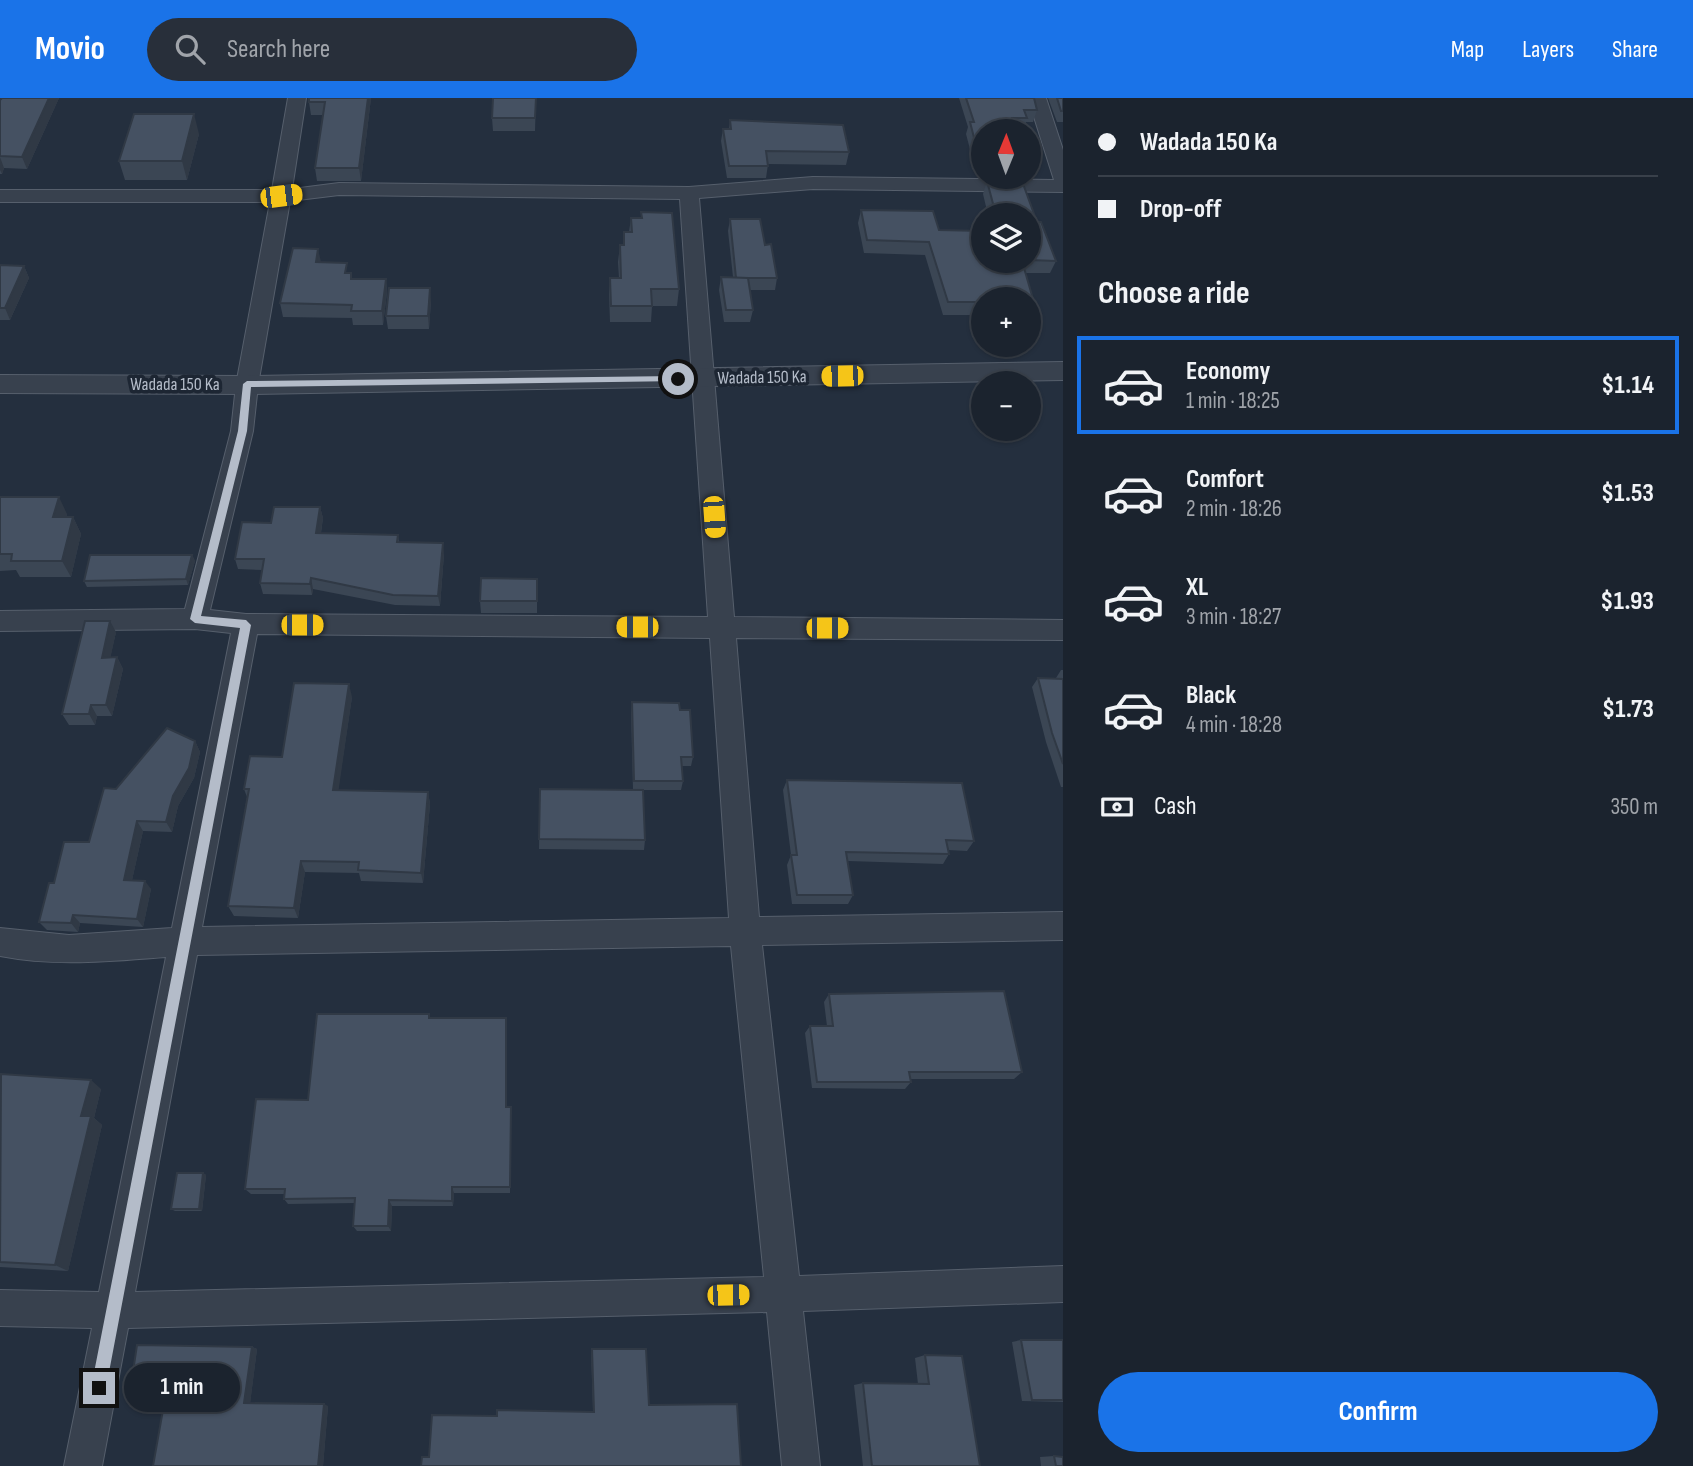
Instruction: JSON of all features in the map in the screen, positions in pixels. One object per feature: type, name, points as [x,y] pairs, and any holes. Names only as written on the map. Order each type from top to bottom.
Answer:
[{"type":"street","points":[[195,619],[242,431],[247,384],[297,98]]},
{"type":"street","points":[[1037,98],[1063,179]]},
{"type":"street","points":[[0,196],[281,196],[339,189],[689,193],[813,183],[1063,186]]},
{"type":"street","points":[[689,193],[745,931],[802,1466]]},
{"type":"street","name":"Wadada 150 Ka","points":[[0,384],[247,384],[1063,371]]},
{"type":"street","points":[[0,621],[195,619],[246,625],[1063,629]]},
{"type":"street","points":[[83,1466],[246,625]]},
{"type":"street","points":[[0,942],[25,948],[103,947],[185,941],[1063,926]]},
{"type":"street","points":[[0,1308],[114,1310],[784,1294],[1063,1284]]},
{"type":"building","points":[[2,98],[49,98],[22,157],[0,156]]},
{"type":"building","points":[[309,98],[368,98],[359,168],[315,168],[325,102],[309,102]]},
{"type":"building","points":[[493,98],[536,98],[535,118],[492,118]]},
{"type":"building","points":[[966,98],[1034,98],[1037,110],[1024,110],[1027,118],[973,119]]},
{"type":"building","points":[[1057,98],[1063,98],[1063,111],[1061,111]]},
{"type":"building","points":[[134,114],[194,114],[182,161],[119,161]]},
{"type":"building","points":[[730,120],[843,125],[849,152],[766,151],[768,166],[729,166],[723,129],[731,129]]},
{"type":"building","points":[[989,189],[1025,189],[1030,203],[993,203]]},
{"type":"building","points":[[861,210],[933,211],[939,230],[971,231],[971,273],[1025,273],[1030,287],[971,287],[971,302],[948,302],[929,242],[867,240]]},
{"type":"building","points":[[641,212],[672,213],[679,289],[651,289],[652,306],[611,306],[610,278],[621,278],[620,245],[624,245],[624,232],[632,232],[631,218],[642,218]]},
{"type":"building","points":[[730,219],[760,219],[765,245],[771,244],[777,278],[736,278]]},
{"type":"building","points":[[1041,222],[1056,261],[1041,260]]},
{"type":"building","points":[[293,248],[318,249],[316,262],[347,263],[345,273],[351,273],[351,279],[386,279],[382,311],[351,311],[352,305],[280,303]]},
{"type":"building","points":[[0,265],[24,266],[5,308],[0,308]]},
{"type":"building","points":[[721,277],[748,278],[753,310],[726,310]]},
{"type":"building","points":[[389,288],[430,288],[428,316],[386,316]]},
{"type":"building","points":[[0,497],[59,497],[53,517],[73,517],[62,561],[11,561],[12,554],[0,554]]},
{"type":"building","points":[[274,507],[320,507],[316,533],[398,535],[397,542],[443,543],[438,596],[393,595],[311,578],[310,584],[260,583],[264,559],[235,559],[242,522],[271,523]]},
{"type":"building","points":[[90,555],[192,555],[186,579],[84,581]]},
{"type":"building","points":[[481,578],[537,579],[537,601],[480,601]]},
{"type":"building","points":[[85,621],[110,621],[102,658],[117,657],[106,705],[91,705],[89,714],[62,714]]},
{"type":"building","points":[[1038,678],[1063,679],[1063,764],[1052,733]]},
{"type":"building","points":[[294,683],[349,684],[333,790],[428,792],[421,873],[358,870],[359,862],[301,861],[294,908],[228,906],[249,789],[244,789],[250,756],[282,757]]},
{"type":"building","points":[[632,702],[679,703],[680,710],[690,710],[693,757],[681,757],[683,781],[634,781]]},
{"type":"building","points":[[167,728],[195,741],[189,768],[173,796],[166,822],[137,821],[124,880],[145,881],[137,919],[73,915],[71,923],[39,922],[49,883],[54,883],[64,842],[89,842],[104,788],[116,789]]},
{"type":"building","points":[[787,780],[962,783],[974,841],[946,840],[949,854],[846,852],[853,895],[797,895],[791,855],[797,855]]},
{"type":"building","points":[[540,789],[643,790],[645,840],[539,839]]},
{"type":"building","points":[[1004,991],[1022,1072],[909,1072],[911,1082],[817,1082],[810,1026],[833,1026],[829,994]]},
{"type":"building","points":[[317,1014],[429,1014],[429,1018],[506,1018],[506,1107],[511,1107],[510,1187],[452,1187],[452,1201],[389,1200],[388,1226],[353,1226],[355,1198],[284,1199],[285,1189],[245,1189],[256,1099],[308,1100]]},
{"type":"building","points":[[1,1074],[91,1080],[81,1116],[91,1116],[55,1265],[0,1262]]},
{"type":"building","points":[[177,1173],[203,1173],[199,1209],[171,1209]]},
{"type":"building","points":[[1021,1340],[1063,1340],[1063,1400],[1032,1400]]},
{"type":"building","points":[[137,1345],[252,1347],[244,1403],[324,1404],[318,1466],[153,1466],[166,1393],[145,1392],[148,1379],[132,1378]]},
{"type":"building","points":[[592,1349],[646,1349],[649,1405],[737,1404],[741,1466],[421,1466],[422,1457],[429,1457],[432,1415],[497,1416],[497,1410],[594,1412]]},
{"type":"building","points":[[925,1355],[962,1356],[980,1466],[872,1466],[863,1383],[929,1384]]},
{"type":"building","points":[[1054,1456],[1063,1457],[1063,1466],[1056,1466]]},
{"type":"route","points":[[99,1388],[246,625],[195,619],[242,431],[247,384],[678,379]]}]
